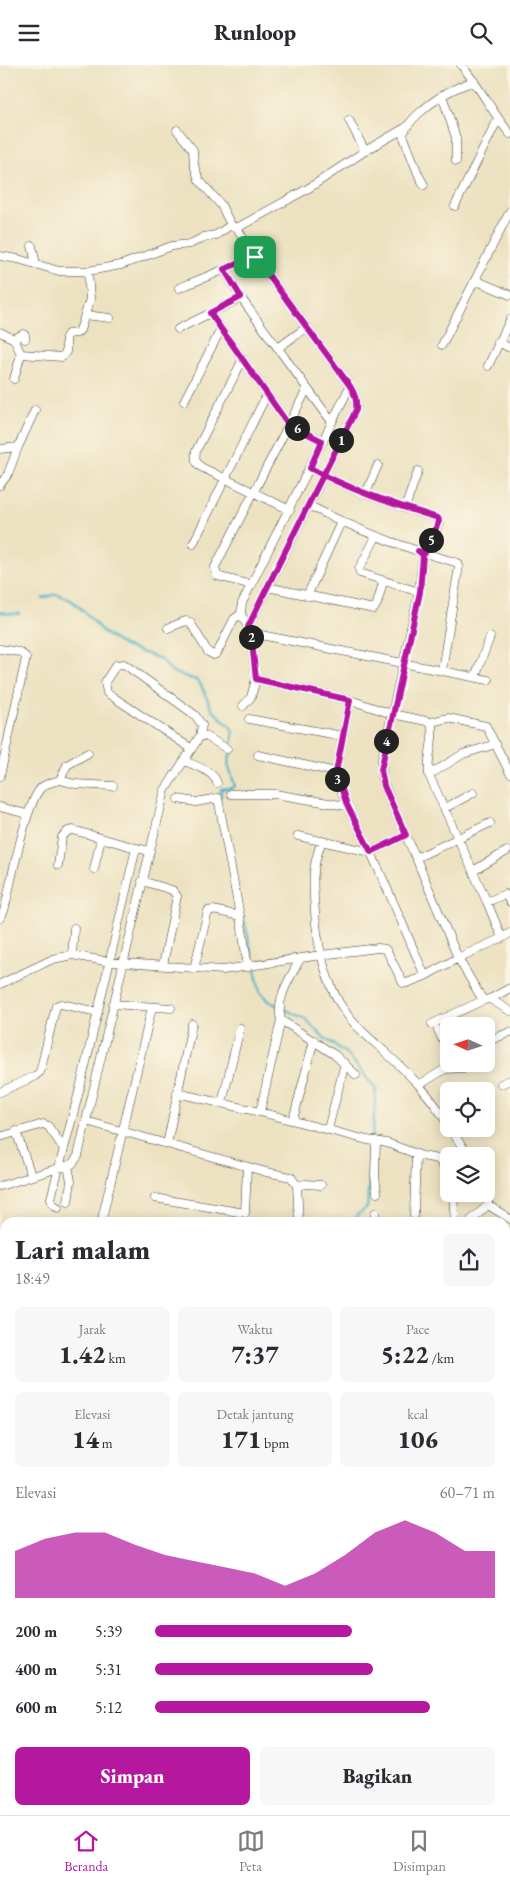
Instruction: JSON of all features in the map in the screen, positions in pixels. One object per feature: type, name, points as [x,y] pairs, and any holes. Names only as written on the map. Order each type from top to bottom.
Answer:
[{"type":"street","points":[[461,65],[510,134]]},
{"type":"street","points":[[424,185],[403,135],[405,129],[412,120],[442,95],[474,81]]},
{"type":"street","points":[[442,95],[456,138],[456,161]]},
{"type":"street","points":[[456,206],[498,119]]},
{"type":"street","points":[[349,120],[366,151]]},
{"type":"street","points":[[0,256],[18,259],[59,271],[88,271],[121,265],[172,246],[190,244],[234,227],[309,188],[366,151],[405,129]]},
{"type":"street","points":[[177,130],[193,150],[194,165],[199,180],[221,205],[255,257],[350,386],[356,398],[356,410],[267,587],[250,630]]},
{"type":"street","points":[[442,345],[510,211]]},
{"type":"street","points":[[32,246],[36,264]]},
{"type":"street","points":[[179,288],[255,257]]},
{"type":"street","points":[[224,269],[241,297],[332,422]]},
{"type":"street","points":[[21,354],[62,357],[67,349],[66,337],[68,334],[79,332],[90,299],[88,271]]},
{"type":"street","points":[[475,281],[510,295]]},
{"type":"street","points":[[178,329],[241,297]]},
{"type":"street","points":[[210,313],[288,424],[322,441]]},
{"type":"street","points":[[85,315],[110,318]]},
{"type":"street","points":[[488,366],[510,320]]},
{"type":"street","points":[[278,348],[307,327]]},
{"type":"street","points":[[184,401],[220,329]]},
{"type":"street","points":[[0,332],[14,339],[21,354],[14,379]]},
{"type":"street","points":[[14,339],[23,334],[25,339]]},
{"type":"street","points":[[498,342],[510,348]]},
{"type":"street","points":[[243,359],[196,451],[195,458],[202,467],[226,477],[290,510]]},
{"type":"street","points":[[244,706],[251,697],[256,679],[250,630],[241,614],[242,603],[290,510],[350,386]]},
{"type":"street","points":[[252,585],[218,576],[215,567],[255,493],[307,389]]},
{"type":"street","points":[[193,544],[267,394]]},
{"type":"street","points":[[0,485],[8,474],[35,410]]},
{"type":"street","points":[[0,449],[18,447]]},
{"type":"street","points":[[366,493],[378,465]]},
{"type":"street","points":[[310,468],[366,493],[438,518],[439,521],[422,552],[420,592],[382,759],[382,779],[458,958],[487,1000],[510,1011]]},
{"type":"street","points":[[405,508],[418,471]]},
{"type":"street","points":[[308,505],[376,537],[458,563],[442,670]]},
{"type":"street","points":[[307,596],[341,522]]},
{"type":"street","points":[[376,537],[359,571],[383,582],[420,592]]},
{"type":"street","points":[[267,587],[374,609],[383,582]]},
{"type":"street","points":[[168,628],[186,621],[190,622],[208,652],[214,655],[217,653],[234,619],[241,614]]},
{"type":"street","points":[[250,630],[488,680]]},
{"type":"street","points":[[475,677],[490,637]]},
{"type":"street","points":[[0,649],[19,652],[26,658],[0,776]]},
{"type":"street","points":[[0,1186],[31,1175],[68,1166],[74,1163],[78,1156],[165,790],[185,761],[200,736],[202,725],[195,715],[124,664],[116,665],[105,682],[107,693],[192,749]]},
{"type":"street","points":[[256,679],[350,700],[392,714],[431,722],[448,718],[486,726],[510,773]]},
{"type":"street","points":[[350,700],[336,772],[347,805],[371,852],[425,976]]},
{"type":"street","points":[[249,719],[343,736]]},
{"type":"street","points":[[431,722],[433,727],[428,757],[429,775],[502,938]]},
{"type":"street","points":[[200,736],[206,736],[227,749]]},
{"type":"street","points":[[429,775],[463,754],[496,744]]},
{"type":"street","points":[[60,780],[67,765],[88,753]]},
{"type":"street","points":[[258,755],[336,772]]},
{"type":"street","points":[[185,761],[211,774],[217,783]]},
{"type":"street","points":[[0,918],[4,911],[27,814],[42,786],[60,780],[75,784],[113,786]]},
{"type":"street","points":[[444,808],[473,793]]},
{"type":"street","points":[[231,794],[274,794],[347,805]]},
{"type":"street","points":[[178,799],[196,802],[218,798],[250,966]]},
{"type":"street","points":[[0,807],[27,814]]},
{"type":"street","points":[[416,858],[490,823]]},
{"type":"street","points":[[58,865],[62,837],[68,831],[73,830],[136,849],[150,851]]},
{"type":"street","points":[[298,836],[371,852],[406,835]]},
{"type":"street","points":[[94,869],[101,838]]},
{"type":"street","points":[[322,841],[315,858],[313,882],[316,935],[337,999],[347,1015],[419,1085],[440,1111]]},
{"type":"street","points":[[58,1208],[52,1203],[51,1198],[80,1088],[136,849]]},
{"type":"street","points":[[473,871],[507,851]]},
{"type":"street","points":[[142,881],[176,893],[177,899],[163,965]]},
{"type":"street","points":[[487,901],[508,893],[510,902]]},
{"type":"street","points":[[194,969],[208,911],[213,910],[240,916]]},
{"type":"street","points":[[72,955],[74,928]]},
{"type":"street","points":[[0,984],[53,959],[72,955],[110,962],[223,970],[382,948],[388,953],[403,983],[408,983],[510,933]]},
{"type":"street","points":[[260,1112],[280,1016],[280,998],[300,959]]},
{"type":"street","points":[[454,1017],[510,988]]},
{"type":"street","points":[[0,1092],[40,1072],[55,1009],[58,1004],[98,1012]]},
{"type":"street","points":[[113,1004],[171,1008]]},
{"type":"street","points":[[102,1217],[152,1007]]},
{"type":"street","points":[[280,1016],[345,1063],[356,1075]]},
{"type":"street","points":[[167,1144],[192,1024]]},
{"type":"street","points":[[440,1024],[435,1027],[440,1036]]},
{"type":"street","points":[[94,1027],[107,1030]]},
{"type":"street","points":[[222,1103],[240,1028]]},
{"type":"street","points":[[495,1039],[510,1032]]},
{"type":"street","points":[[294,1120],[314,1040]]},
{"type":"street","points":[[328,1129],[345,1063]]},
{"type":"street","points":[[419,1085],[440,1073]]},
{"type":"street","points":[[501,1084],[510,1080]]},
{"type":"street","points":[[80,1088],[93,1091]]},
{"type":"street","points":[[177,1093],[294,1120],[372,1141],[392,1144],[416,1154],[438,1159],[440,1162]]},
{"type":"street","points":[[86,1121],[248,1167],[291,1177],[297,1186],[299,1217]]},
{"type":"street","points":[[0,1137],[38,1124],[46,1124],[64,1149]]},
{"type":"street","points":[[16,1131],[31,1175]]},
{"type":"street","points":[[372,1141],[377,1193]]},
{"type":"street","points":[[414,1215],[416,1154]]},
{"type":"street","points":[[68,1166],[72,1181],[68,1202]]},
{"type":"street","points":[[245,1217],[248,1167]]},
{"type":"street","points":[[297,1186],[304,1184],[321,1185]]},
{"type":"street","points":[[154,1198],[245,1213]]},
{"type":"street","points":[[454,1202],[455,1217]]},
{"type":"street","points":[[475,1217],[488,1205],[488,1202]]},
{"type":"street","points":[[488,1205],[507,1217]]},
{"type":"street","points":[[375,1213],[375,1217]]},
{"type":"waterway","points":[[43,598],[57,594],[71,600],[111,638],[124,646],[161,659],[172,672],[196,680],[201,685],[212,710],[230,726],[233,732],[232,749],[228,764],[235,786],[221,789],[221,797]]},
{"type":"waterway","points":[[0,612],[19,614]]},
{"type":"waterway","points":[[245,923],[260,992],[268,1001],[305,1019],[323,1037],[347,1054],[376,1089],[367,1208],[356,1217]]},
{"type":"route","points":[[255,257],[224,269],[241,297],[210,313],[288,424],[322,441],[310,468],[323,475],[366,493],[438,518],[439,521],[425,553],[418,551],[423,555],[420,592],[382,759],[381,770],[384,786],[406,835],[371,852],[347,805],[336,772],[350,700],[256,679],[251,633],[248,627],[267,587],[323,475],[356,410],[356,398],[350,386],[255,257]]}]
